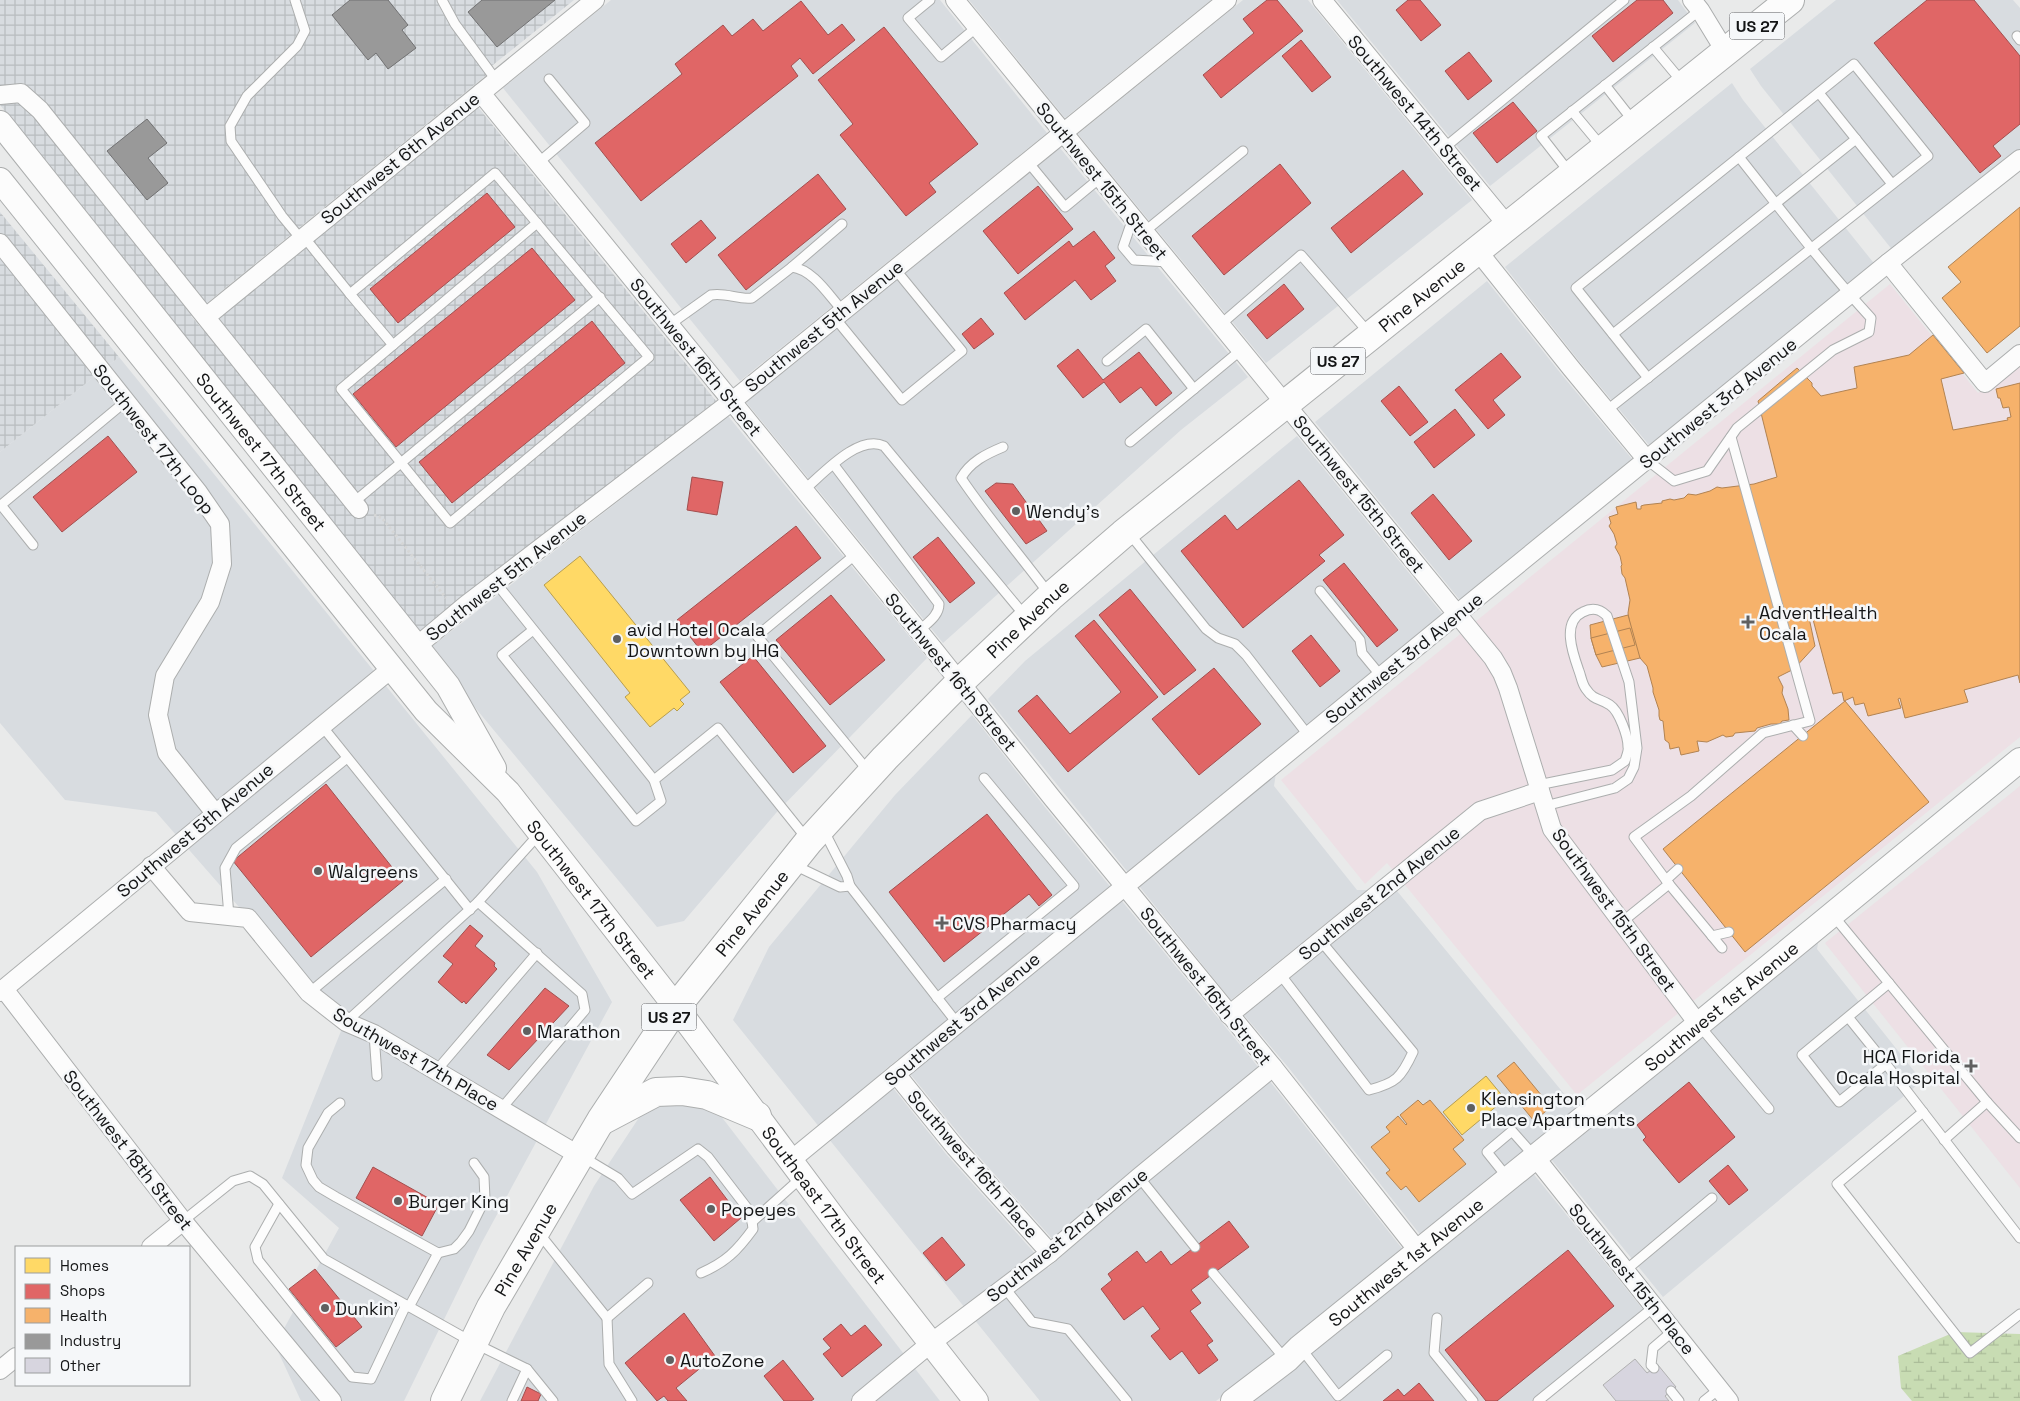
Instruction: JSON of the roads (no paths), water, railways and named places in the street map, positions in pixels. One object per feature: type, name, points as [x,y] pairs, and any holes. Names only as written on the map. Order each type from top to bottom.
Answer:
[{"type":"highway","name":"Pine Avenue","points":[[445,1401],[492,1307],[537,1229],[601,1120],[676,1007],[791,863],[871,774],[960,682],[1027,618],[1128,531],[1285,403],[1790,0]]},
{"type":"highway","points":[[601,1120],[656,1092],[682,1090],[707,1094],[758,1116]]},
{"type":"main road","name":"Southwest 17th Street","points":[[7,132],[448,686],[508,792]]},
{"type":"main road","name":"Southwest 17th Street","points":[[0,180],[391,669],[426,711],[508,792],[676,1007]]},
{"type":"main road","name":"Southwest 1st Avenue","points":[[1232,1401],[1699,1025],[2020,760]]},
{"type":"main road","name":"Southeast 17th Street","points":[[676,1007],[797,1169],[976,1401]]},
{"type":"street","name":"Southwest 6th Avenue","points":[[206,317],[595,0]]},
{"type":"street","name":"Southwest 15th Street","points":[[955,0],[1493,658],[1502,673],[1552,829],[1699,1025]]},
{"type":"street","name":"Southwest 5th Avenue","points":[[416,646],[731,402],[1227,0]]},
{"type":"street","name":"Southwest 14th Street","points":[[1322,0],[1508,226]]},
{"type":"street","points":[[1696,5],[1725,51]]},
{"type":"street","points":[[0,95],[21,93],[40,110],[356,505]]},
{"type":"street","name":"Southwest 16th Street","points":[[481,93],[1273,1067],[1419,1252]]},
{"type":"street","name":"Southwest 3rd Avenue","points":[[797,1169],[896,1074],[1124,885],[1888,263],[2020,159]]},
{"type":"street","name":"Southwest 17th Loop","points":[[0,243],[198,492],[220,524],[222,564],[210,602],[165,676],[158,715],[167,753],[215,813]]},
{"type":"street","points":[[1477,250],[1647,460]]},
{"type":"street","points":[[1888,263],[1985,383],[2020,354]]},
{"type":"street","name":"Southwest 5th Avenue","points":[[2,991],[391,669]]},
{"type":"street","name":"Southwest 2nd Avenue","points":[[1229,1015],[1480,812],[1541,794]]},
{"type":"street","name":"Southwest 17th Place","points":[[152,866],[190,912],[248,918],[310,993],[346,1022],[374,1034],[580,1156]]},
{"type":"street","name":"Southwest 18th Street","points":[[2,991],[183,1221],[332,1401]]},
{"type":"street","name":"Southwest 2nd Avenue","points":[[861,1401],[931,1343],[1050,1253],[1273,1067]]},
{"type":"street","name":"Southwest 16th Place","points":[[896,1074],[955,1147],[1050,1253]]},
{"type":"street","name":"Southwest 15th Place","points":[[1535,1158],[1655,1306],[1724,1395]]},
{"type":"street","points":[[152,1246],[183,1221]]},
{"type":"street","points":[[0,1370],[15,1358]]},
{"type":"lane","points":[[296,0],[305,30],[297,46],[247,96],[230,126],[231,141],[282,216],[393,345]]},
{"type":"lane","points":[[442,0],[460,32],[496,80]]},
{"type":"lane","points":[[930,0],[908,18],[941,57],[977,27]]},
{"type":"lane","points":[[1444,148],[1624,0]]},
{"type":"lane","points":[[1571,175],[1540,136],[1653,47],[1696,5]]},
{"type":"lane","points":[[1653,47],[1684,84]]},
{"type":"lane","points":[[1606,411],[1648,378],[1812,248],[1892,184],[1928,156],[1854,64],[1576,288],[1648,378]]},
{"type":"lane","points":[[538,164],[586,123],[549,79]]},
{"type":"lane","points":[[1605,85],[1636,123]]},
{"type":"lane","points":[[1819,93],[1892,184]]},
{"type":"lane","points":[[1572,111],[1603,149]]},
{"type":"lane","points":[[1613,334],[1856,139]]},
{"type":"lane","points":[[1144,232],[1243,151]]},
{"type":"lane","points":[[1647,460],[1674,481],[1706,471],[1737,428],[1833,350],[1869,332],[1871,318],[1850,295],[1739,157]]},
{"type":"lane","points":[[1028,162],[1065,207],[1100,178]]},
{"type":"lane","points":[[350,294],[495,173],[600,297],[649,357],[450,523],[342,389],[537,223]]},
{"type":"lane","points":[[1132,218],[1123,247],[1134,260],[1169,262]]},
{"type":"lane","points":[[669,325],[711,295],[718,293],[747,299],[752,298],[842,224]]},
{"type":"lane","points":[[1220,325],[1301,255],[1371,335]]},
{"type":"lane","points":[[792,267],[802,269],[810,275],[902,400],[962,350],[895,269]]},
{"type":"lane","points":[[356,505],[400,463],[600,297]]},
{"type":"lane","points":[[1107,361],[1146,329],[1194,388]]},
{"type":"lane","points":[[1130,442],[1241,350]]},
{"type":"lane","points":[[33,544],[1,506],[126,402]]},
{"type":"lane","points":[[1722,948],[1634,837],[1691,796],[1763,733],[1810,721],[1731,436]]},
{"type":"lane","points":[[804,490],[849,452],[867,443],[876,442],[884,446],[1027,618]]},
{"type":"lane","points":[[1003,447],[988,453],[967,468],[961,478],[984,512],[1011,543],[1050,597]]},
{"type":"lane","points":[[834,465],[939,604],[939,609],[935,616],[919,631]]},
{"type":"lane","points":[[1128,531],[1206,629],[1218,638],[1234,644],[1246,655],[1308,735]]},
{"type":"lane","points":[[856,554],[757,636],[871,774]]},
{"type":"lane","points":[[496,583],[654,780],[661,801],[636,821],[502,655],[533,630]]},
{"type":"lane","points":[[1320,591],[1360,640],[1362,653],[1381,676]]},
{"type":"lane","points":[[1590,609],[1602,610],[1607,616],[1629,682],[1637,748],[1634,766],[1628,779],[1615,788],[1541,794],[1612,770],[1625,762],[1629,748],[1619,717],[1611,705],[1594,699],[1584,688],[1571,648],[1570,636],[1572,625],[1578,614],[1590,609]]},
{"type":"lane","points":[[1793,725],[1803,736]]},
{"type":"lane","points":[[322,726],[470,910]]},
{"type":"lane","points":[[654,780],[718,728],[816,834],[848,876],[850,886],[957,1023]]},
{"type":"lane","points":[[229,916],[225,868],[236,848],[347,758]]},
{"type":"lane","points":[[937,998],[1074,886],[984,778]]},
{"type":"lane","points":[[346,1022],[470,910],[540,833]]},
{"type":"lane","points":[[791,863],[840,887],[850,886]]},
{"type":"lane","points":[[1622,922],[1668,882],[1678,869]]},
{"type":"lane","points":[[310,993],[446,879]]},
{"type":"lane","points":[[478,902],[582,994],[585,1010],[501,1109]]},
{"type":"lane","points":[[1832,914],[1987,1102],[2020,1138]]},
{"type":"lane","points":[[1712,936],[1729,932]]},
{"type":"lane","points":[[1280,974],[1369,1090],[1389,1084],[1406,1068],[1413,1052],[1320,940]]},
{"type":"lane","points":[[436,1071],[537,953]]},
{"type":"lane","points":[[1886,1064],[1839,1102],[1802,1055],[1889,983]]},
{"type":"lane","points":[[1848,1016],[2020,1238]]},
{"type":"lane","points":[[1699,1025],[1769,1109]]},
{"type":"lane","points":[[374,1034],[377,1076]]},
{"type":"lane","points":[[1944,1140],[1987,1102]]},
{"type":"lane","points":[[340,1103],[328,1113],[308,1148],[306,1165],[313,1180],[319,1187],[336,1197],[438,1253],[454,1249],[461,1242],[485,1199],[484,1177],[474,1163]]},
{"type":"lane","points":[[1923,1112],[1837,1184],[1970,1353],[2020,1314]]},
{"type":"lane","points":[[1509,1179],[1487,1152],[1512,1131],[1535,1158]]},
{"type":"lane","points":[[580,1156],[618,1178],[632,1194],[698,1149],[708,1157],[751,1213],[753,1229],[741,1246],[719,1265],[701,1273]]},
{"type":"lane","points":[[752,1222],[797,1169]]},
{"type":"lane","points":[[183,1221],[233,1181],[250,1176],[263,1184],[324,1259],[474,1343],[527,1369],[553,1401]]},
{"type":"lane","points":[[1139,1177],[1195,1247]]},
{"type":"lane","points":[[1626,1270],[1712,1198]]},
{"type":"lane","points":[[279,1204],[255,1247],[258,1260],[352,1377],[371,1379],[408,1306],[438,1253]]},
{"type":"lane","points":[[537,1229],[607,1318],[609,1364],[632,1401]]},
{"type":"lane","points":[[1214,1273],[1293,1353],[1335,1399],[1387,1355]]},
{"type":"lane","points":[[607,1318],[648,1283]]},
{"type":"lane","points":[[1004,1287],[1032,1322],[1068,1329],[1127,1401]]},
{"type":"lane","points":[[1538,1401],[1655,1306]]},
{"type":"lane","points":[[1437,1318],[1434,1353],[1473,1401]]},
{"type":"lane","points":[[1654,1368],[1651,1364],[1654,1348],[1674,1330]]},
{"type":"lane","points":[[512,1401],[527,1369]]},
{"type":"lane","points":[[1671,1391],[1679,1401]]},
{"type":"lane","points":[[1704,1401],[1724,1395]]},
{"type":"place","name":"Wendy's","points":[[1016,511]]},
{"type":"place","name":"AdventHealth Ocala","points":[[1748,622]]},
{"type":"place","name":"avid Hotel Ocala Downtown by IHG","points":[[617,639]]},
{"type":"place","name":"Walgreens","points":[[318,871]]},
{"type":"place","name":"CVS Pharmacy","points":[[942,923]]},
{"type":"place","name":"Marathon","points":[[527,1031]]},
{"type":"place","name":"HCA Florida Ocala Hospital","points":[[1971,1066]]},
{"type":"place","name":"KIensington Place Apartments","points":[[1471,1108]]},
{"type":"place","name":"Burger King","points":[[398,1201]]},
{"type":"place","name":"Popeyes","points":[[711,1209]]},
{"type":"place","name":"Dunkin'","points":[[325,1308]]},
{"type":"place","name":"AutoZone","points":[[670,1360]]}]
